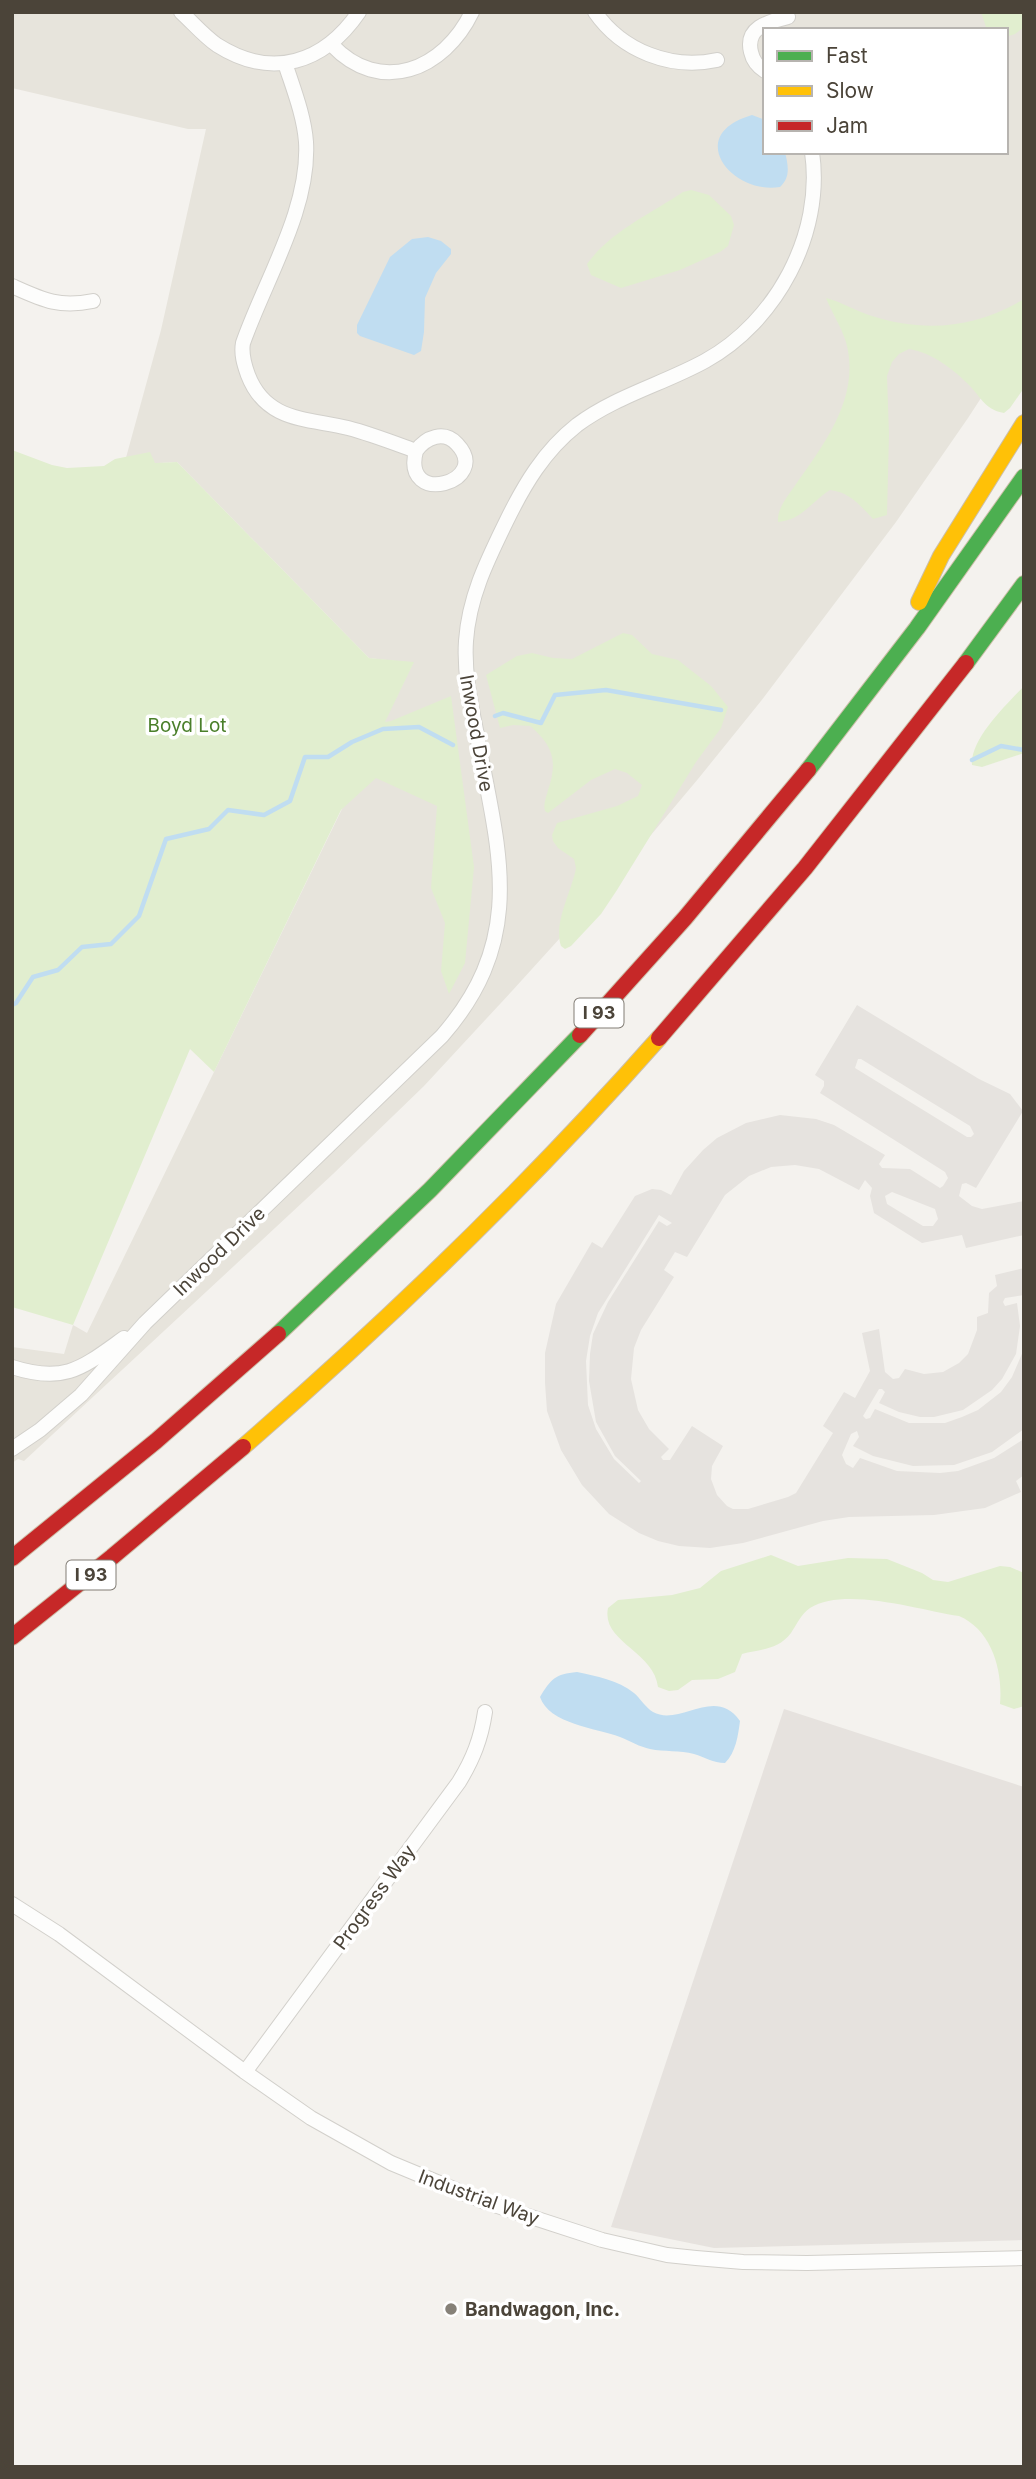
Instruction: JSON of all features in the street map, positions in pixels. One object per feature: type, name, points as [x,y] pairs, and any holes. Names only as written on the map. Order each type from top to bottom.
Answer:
[{"type":"highway","points":[[891,660],[941,556],[1024,423]]},
{"type":"highway","name":"I 93","points":[[12,1559],[154,1443],[279,1333],[390,1229],[556,1060],[677,928],[794,786],[891,660],[1024,477]]},
{"type":"highway","name":"I 93","points":[[12,1637],[168,1512],[274,1419],[408,1297],[520,1186],[664,1032],[785,893],[891,762],[1024,584]]},
{"type":"street","points":[[181,12],[205,36],[229,52],[252,60],[285,63],[332,45],[359,12]]},
{"type":"street","points":[[332,45],[345,58],[368,71],[383,73],[404,70],[425,63],[446,49],[462,31],[472,12]]},
{"type":"street","points":[[595,12],[619,38],[646,54],[687,62],[717,60]]},
{"type":"street","points":[[763,69],[754,61],[750,37],[763,24],[788,20]]},
{"type":"street","points":[[285,63],[304,133],[304,177],[293,218],[243,343],[245,367],[259,395],[268,405],[283,414],[348,428],[416,452]]},
{"type":"street","name":"Inwood Drive","points":[[12,1449],[40,1430],[81,1395],[145,1323],[442,1036],[473,993],[489,961],[495,941],[502,890],[497,837],[466,671],[468,621],[481,575],[525,484],[561,439],[580,423],[612,403],[710,358],[737,339],[765,310],[795,261],[807,227],[814,185],[813,154]]},
{"type":"street","points":[[12,286],[58,304],[93,301]]},
{"type":"street","name":"Inwood Drive","points":[[12,1367],[48,1375],[64,1374],[88,1363],[145,1323]]},
{"type":"street","name":"Progress Way","points":[[245,2072],[458,1782],[473,1758],[481,1738],[485,1712]]},
{"type":"street","name":"Industrial Way","points":[[12,1904],[59,1934],[245,2072],[332,2131],[391,2163],[485,2202],[632,2248],[676,2256],[743,2262],[807,2263],[1024,2258]]},
{"type":"shaded area","points":[[12,12],[1024,12],[1024,332],[896,522],[761,701],[619,873],[424,1086],[24,1461],[18,1459],[12,1463],[12,1347],[64,1354],[73,1325],[87,1333],[413,663],[369,658],[177,462],[124,465],[161,330],[206,129],[188,129],[12,88]]},
{"type":"shaded area","points":[[857,1005],[979,1079],[1010,1094],[1023,1111],[976,1188],[962,1184],[959,1196],[972,1206],[982,1209],[1024,1201],[1024,1235],[966,1248],[962,1235],[922,1243],[874,1213],[870,1196],[872,1188],[865,1180],[859,1190],[819,1169],[795,1165],[771,1167],[749,1176],[725,1195],[687,1257],[675,1252],[664,1270],[674,1277],[641,1330],[634,1348],[631,1379],[638,1410],[649,1429],[669,1449],[661,1457],[663,1460],[670,1460],[692,1426],[723,1446],[712,1466],[711,1479],[717,1495],[727,1506],[733,1509],[748,1509],[796,1493],[833,1433],[823,1426],[844,1392],[855,1398],[870,1371],[862,1333],[879,1329],[885,1372],[893,1379],[899,1378],[905,1369],[924,1374],[943,1372],[968,1354],[977,1330],[977,1317],[988,1313],[989,1293],[997,1286],[995,1275],[1024,1268],[1024,1295],[1005,1298],[1003,1302],[1005,1306],[1017,1303],[1020,1326],[1016,1354],[1002,1379],[992,1390],[963,1410],[934,1417],[920,1417],[879,1403],[885,1392],[879,1389],[863,1416],[870,1418],[875,1409],[909,1423],[945,1423],[962,1417],[978,1410],[1001,1392],[1012,1377],[1024,1349],[1024,1429],[992,1452],[954,1465],[913,1466],[873,1456],[853,1446],[859,1437],[857,1431],[851,1434],[842,1455],[846,1464],[853,1468],[860,1458],[897,1471],[940,1473],[958,1471],[994,1458],[1024,1439],[1024,1475],[1016,1481],[1021,1492],[985,1508],[934,1515],[849,1517],[823,1521],[743,1543],[710,1548],[679,1546],[658,1541],[639,1533],[609,1514],[582,1485],[561,1450],[547,1411],[545,1383],[545,1353],[556,1304],[592,1242],[602,1248],[635,1196],[652,1189],[671,1195],[684,1171],[703,1150],[717,1138],[746,1123],[780,1115],[816,1119],[834,1125],[885,1155],[879,1164],[882,1168],[910,1169],[940,1188],[943,1186],[948,1178],[945,1172],[820,1093],[824,1081],[815,1075]],"holes":[[[858,1059],[970,1126],[974,1134],[967,1137],[855,1068]],[[892,1192],[935,1209],[938,1219],[933,1226],[923,1226],[887,1204],[885,1196]],[[659,1215],[672,1223],[667,1226],[659,1221],[608,1302],[593,1334],[590,1354],[589,1381],[596,1422],[615,1456],[641,1481],[639,1483],[614,1459],[596,1429],[588,1405],[586,1361],[590,1336],[598,1313]]]},
{"type":"shaded area","points":[[784,1709],[1024,1787],[1024,2240],[714,2248],[611,2227]]},
{"type":"green space","points":[[981,12],[1024,12],[1024,27],[1015,34],[1008,36],[1008,28],[986,28]]},
{"type":"green space","points":[[691,190],[709,195],[731,216],[734,225],[728,246],[680,270],[621,288],[591,275],[587,264],[607,242],[644,216],[683,192]]},
{"type":"green space","points":[[826,298],[892,321],[931,326],[969,322],[1006,309],[1024,299],[1024,388],[1010,408],[1004,413],[998,412],[985,403],[957,374],[934,358],[909,349],[899,354],[892,362],[887,376],[887,515],[873,519],[849,496],[830,490],[794,518],[778,522],[784,502],[838,418],[849,381],[846,342]]},
{"type":"green space","name":"Boyd Lot","points":[[12,450],[67,468],[104,466],[115,459],[150,452],[155,463],[177,462],[369,658],[414,662],[385,722],[451,696],[474,867],[465,963],[449,994],[441,971],[445,923],[431,888],[437,806],[376,778],[341,810],[214,1072],[190,1049],[73,1325],[12,1307]]},
{"type":"green space","points":[[623,633],[632,635],[652,654],[678,660],[711,686],[728,707],[721,728],[696,762],[601,914],[565,949],[561,946],[559,927],[576,868],[574,859],[553,841],[552,835],[557,823],[617,806],[638,796],[642,785],[627,773],[615,769],[591,780],[548,813],[545,811],[553,770],[548,747],[530,726],[513,725],[500,728],[486,675],[517,656],[532,653],[572,659]]},
{"type":"green space","points":[[1024,686],[1024,753],[982,767],[972,765],[973,755],[983,733]]},
{"type":"green space","points":[[771,1555],[798,1566],[848,1558],[887,1559],[933,1580],[948,1582],[1000,1566],[1024,1573],[1024,1706],[1014,1709],[1000,1704],[1000,1678],[993,1653],[980,1631],[970,1622],[959,1616],[904,1605],[862,1599],[825,1602],[807,1610],[781,1643],[742,1654],[735,1672],[718,1679],[692,1680],[678,1690],[669,1691],[658,1687],[648,1664],[612,1630],[608,1620],[608,1608],[618,1600],[672,1595],[700,1588],[721,1571]]},
{"type":"water","points":[[752,115],[763,119],[763,154],[785,154],[787,175],[780,187],[762,187],[746,182],[722,162],[718,149],[721,136],[731,124]]},
{"type":"water","points":[[428,237],[441,241],[451,249],[451,254],[436,273],[425,298],[421,351],[414,355],[360,336],[357,333],[357,325],[390,257],[412,239]]},
{"type":"water","points":[[577,1672],[621,1685],[634,1693],[650,1710],[663,1715],[674,1715],[709,1706],[730,1711],[740,1721],[732,1754],[725,1763],[689,1753],[650,1749],[563,1719],[545,1706],[540,1697],[554,1679],[563,1674]]},
{"type":"waterway","points":[[495,716],[503,713],[541,723],[555,695],[606,690],[721,710]]},
{"type":"waterway","points":[[12,1005],[33,977],[58,970],[82,947],[111,944],[139,916],[166,839],[209,829],[228,810],[264,815],[290,801],[305,757],[328,757],[352,742],[383,729],[419,727],[453,745]]},
{"type":"waterway","points":[[972,760],[1001,746],[1024,750]]},
{"type":"traffic: fast","points":[[808,770],[917,628],[1024,477]]},
{"type":"traffic: fast","points":[[966,663],[1024,584]]},
{"type":"traffic: fast","points":[[278,1334],[430,1190],[580,1035]]},
{"type":"traffic: slow","points":[[919,602],[941,556],[1024,423]]},
{"type":"traffic: slow","points":[[243,1447],[457,1250],[560,1146],[659,1038]]},
{"type":"traffic: jam","points":[[659,1038],[805,868],[966,663]]},
{"type":"traffic: jam","points":[[580,1035],[685,918],[808,770]]},
{"type":"traffic: jam","points":[[12,1558],[156,1441],[278,1334]]},
{"type":"traffic: jam","points":[[12,1637],[243,1447]]},
{"type":"place","name":"Bandwagon, Inc.","points":[[451,2309]]}]
